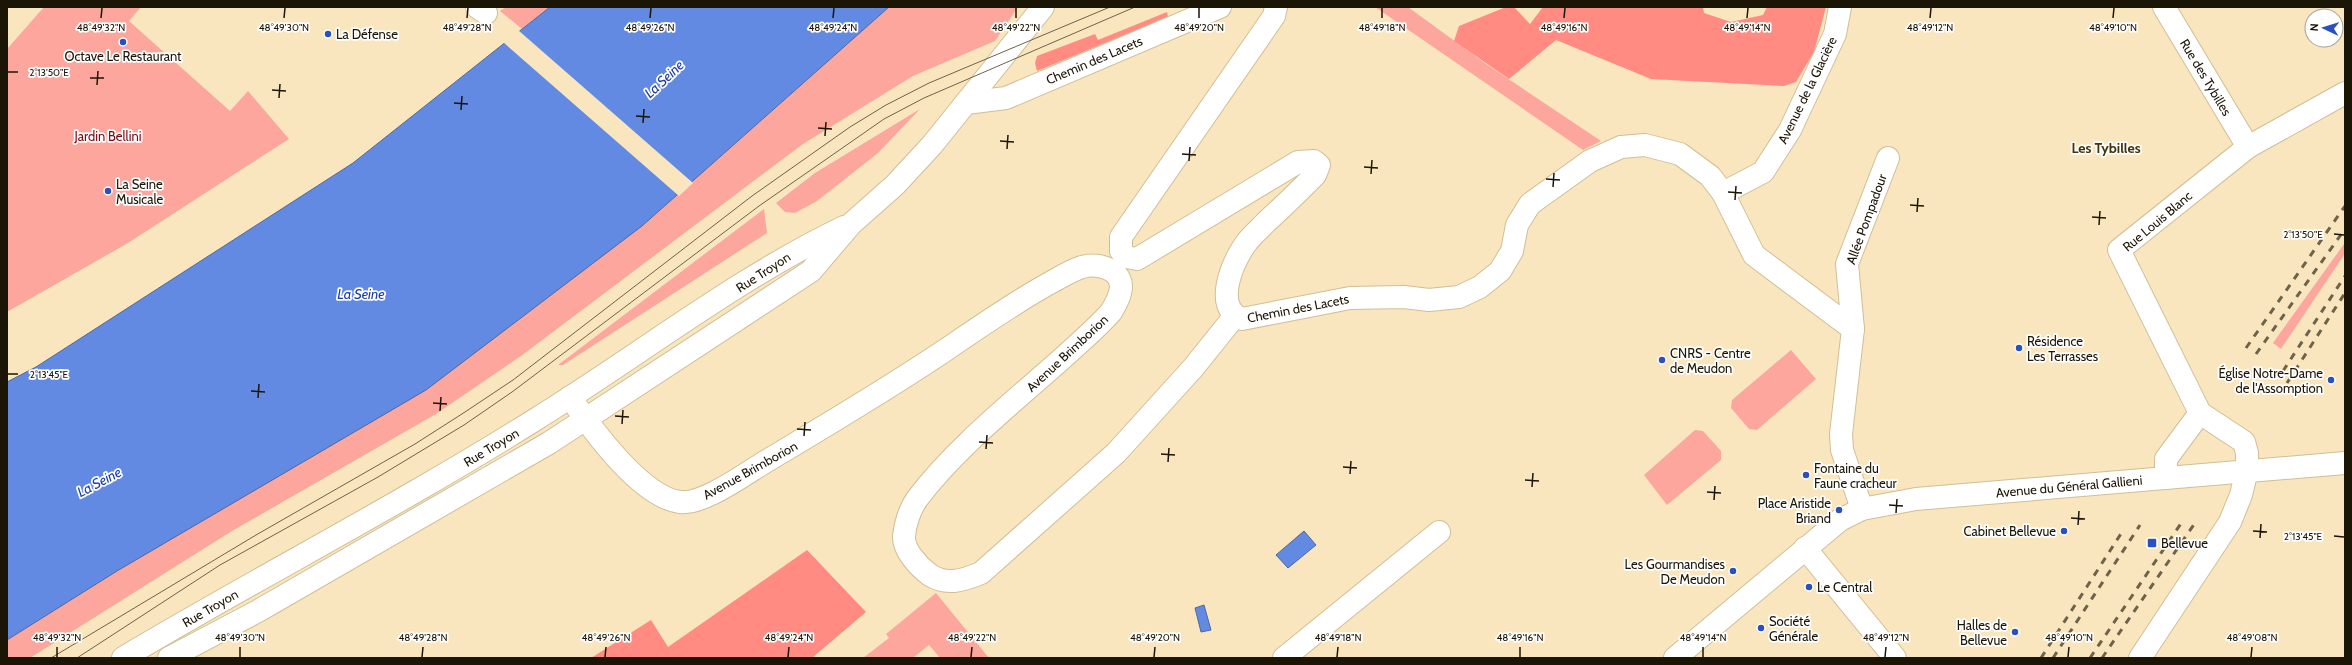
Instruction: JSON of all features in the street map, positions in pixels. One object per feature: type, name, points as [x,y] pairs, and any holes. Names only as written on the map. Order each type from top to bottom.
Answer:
[{"type":"street","name":"Rue Troyon","points":[[170,658],[265,607],[533,452],[585,420],[811,271],[851,224],[895,184],[932,145],[1043,7]]},
{"type":"street","name":"Chemin des Lacets","points":[[966,103],[1006,98],[1220,7]]},
{"type":"street","name":"Chemin des Lacets","points":[[1276,7],[1274,16],[1121,237],[1121,251],[1126,257],[1137,259],[1298,162],[1318,162],[1320,165],[1315,176],[1247,242],[1231,272],[1226,291],[1226,304],[1234,316],[1242,319],[1350,298],[1404,297],[1429,300],[1459,297],[1480,287],[1500,271],[1512,251],[1517,225],[1530,204],[1590,161],[1621,147],[1645,145],[1680,154],[1710,176],[1723,193],[1754,255],[1854,328]]},
{"type":"street","name":"Avenue de la Glacière","points":[[1723,193],[1763,172],[1790,130],[1835,34],[1840,7]]},
{"type":"street","name":"Rue des Tybilles","points":[[2164,7],[2248,147]]},
{"type":"street","name":"Rue Louis Blanc","points":[[2200,413],[2119,250],[2248,147],[2345,93]]},
{"type":"street","name":"Allée Pompadour","points":[[1862,509],[1841,445],[1841,434],[1854,328],[1847,264],[1888,158]]},
{"type":"street","name":"Rue Troyon","points":[[123,658],[424,488],[570,397],[796,250],[851,224]]},
{"type":"street","name":"Avenue Brimborion","points":[[570,397],[585,420],[624,466],[664,497],[681,503],[699,499],[730,484],[838,420],[1033,292],[1072,270],[1085,266],[1110,269],[1121,286],[1117,302],[1111,312],[944,468],[916,500],[910,513],[904,538],[914,560],[924,571],[940,580],[960,582],[981,573],[1116,453],[1193,368],[1234,316]]},
{"type":"street","points":[[2140,658],[2230,522],[2242,495],[2247,470],[2247,452],[2244,442],[2200,413],[2166,459],[2166,478]]},
{"type":"street","name":"Avenue du Général Gallieni","points":[[1675,658],[1840,520],[1862,509],[1916,499],[2247,470],[2345,463]]},
{"type":"street","points":[[1284,658],[1439,532]]},
{"type":"street","points":[[1805,548],[1895,658]]},
{"type":"green space","name":"Jardin Bellini","points":[[44,7],[141,7],[129,21],[230,111],[248,91],[289,139],[128,243],[7,312],[7,49]]},
{"type":"green space","points":[[506,7],[550,7],[522,29],[500,11]]},
{"type":"green space","points":[[889,7],[1018,7],[995,41],[913,76],[803,144],[521,356],[436,414],[232,531],[30,658],[7,658],[7,640],[117,571],[642,226]]},
{"type":"green space","points":[[1375,7],[1408,7],[1486,64],[1601,141],[1583,150]]},
{"type":"green space","points":[[920,109],[878,153],[817,201],[795,213],[785,212],[776,203],[815,173]]},
{"type":"green space","points":[[764,209],[767,233],[563,365],[558,365]]},
{"type":"green space","points":[[2344,244],[2344,255],[2281,349],[2273,343]]},
{"type":"green space","points":[[1791,350],[1816,379],[1757,430],[1749,429],[1731,408],[1732,400]]},
{"type":"green space","points":[[1695,430],[1703,431],[1721,451],[1721,460],[1667,505],[1644,475]]},
{"type":"green space","points":[[936,593],[989,658],[940,658],[929,645],[913,658],[863,658],[889,638],[886,634]]},
{"type":"shaded area","points":[[1506,7],[1514,7],[1530,24],[1543,7],[1703,7],[1704,13],[1731,22],[1763,15],[1767,7],[1826,7],[1814,52],[1796,82],[1784,86],[1651,79],[1556,40],[1509,79],[1454,41],[1459,26]]},
{"type":"shaded area","points":[[1167,12],[1168,17],[1037,71],[1035,63],[1037,56],[1095,34],[1098,40]]},
{"type":"shaded area","points":[[807,550],[866,612],[812,658],[591,658],[651,620],[668,647]]},
{"type":"water","name":"La Seine","points":[[550,7],[889,7],[642,226],[426,390],[117,571],[7,640],[7,382],[36,367],[353,163]]},
{"type":"water","points":[[1304,531],[1316,545],[1288,568],[1276,555]]},
{"type":"water","points":[[1204,605],[1211,630],[1201,632],[1195,608]]},
{"type":"pier","points":[[518,30],[693,183],[679,196],[503,42]]},
{"type":"tram line","points":[[51,658],[256,535],[415,444],[465,412],[513,380],[752,196],[850,127],[886,105],[929,83],[1110,7]]},
{"type":"tram line","points":[[77,658],[220,565],[378,477],[464,425],[512,392],[759,206],[884,119],[924,98],[1135,7]]},
{"type":"railway","points":[[2246,348],[2345,206]]},
{"type":"railway","points":[[2256,354],[2345,229]]},
{"type":"railway","points":[[2283,371],[2345,276]]},
{"type":"railway","points":[[2287,383],[2345,293]]},
{"type":"railway","points":[[2090,658],[2184,519]]},
{"type":"railway","points":[[2102,658],[2195,523]]},
{"type":"railway","points":[[2053,658],[2140,525]]},
{"type":"railway","points":[[2041,658],[2124,529]]},
{"type":"place","name":"La Défense","points":[[328,34]]},
{"type":"place","name":"Octave Le Restaurant","points":[[123,42]]},
{"type":"place","name":"La Seine Musicale","points":[[108,191]]},
{"type":"place","name":"Résidence Les Terrasses","points":[[2019,348]]},
{"type":"place","name":"CNRS - Centre de Meudon","points":[[1662,360]]},
{"type":"place","name":"Église Notre-Dame de l'Assomption","points":[[2331,380]]},
{"type":"place","name":"Fontaine du Faune cracheur","points":[[1806,475]]},
{"type":"place","name":"Place Aristide Briand","points":[[1839,510]]},
{"type":"place","name":"Cabinet Bellevue","points":[[2064,531]]},
{"type":"place","name":"Bellevue","points":[[2152,543]]},
{"type":"place","name":"Les Gourmandises De Meudon","points":[[1733,571]]},
{"type":"place","name":"Le Central","points":[[1809,587]]},
{"type":"place","name":"Société Générale","points":[[1761,628]]},
{"type":"place","name":"Halles de Bellevue","points":[[2015,632]]},
{"type":"district","name":"Les Tybilles","points":[[2106,148]]}]
